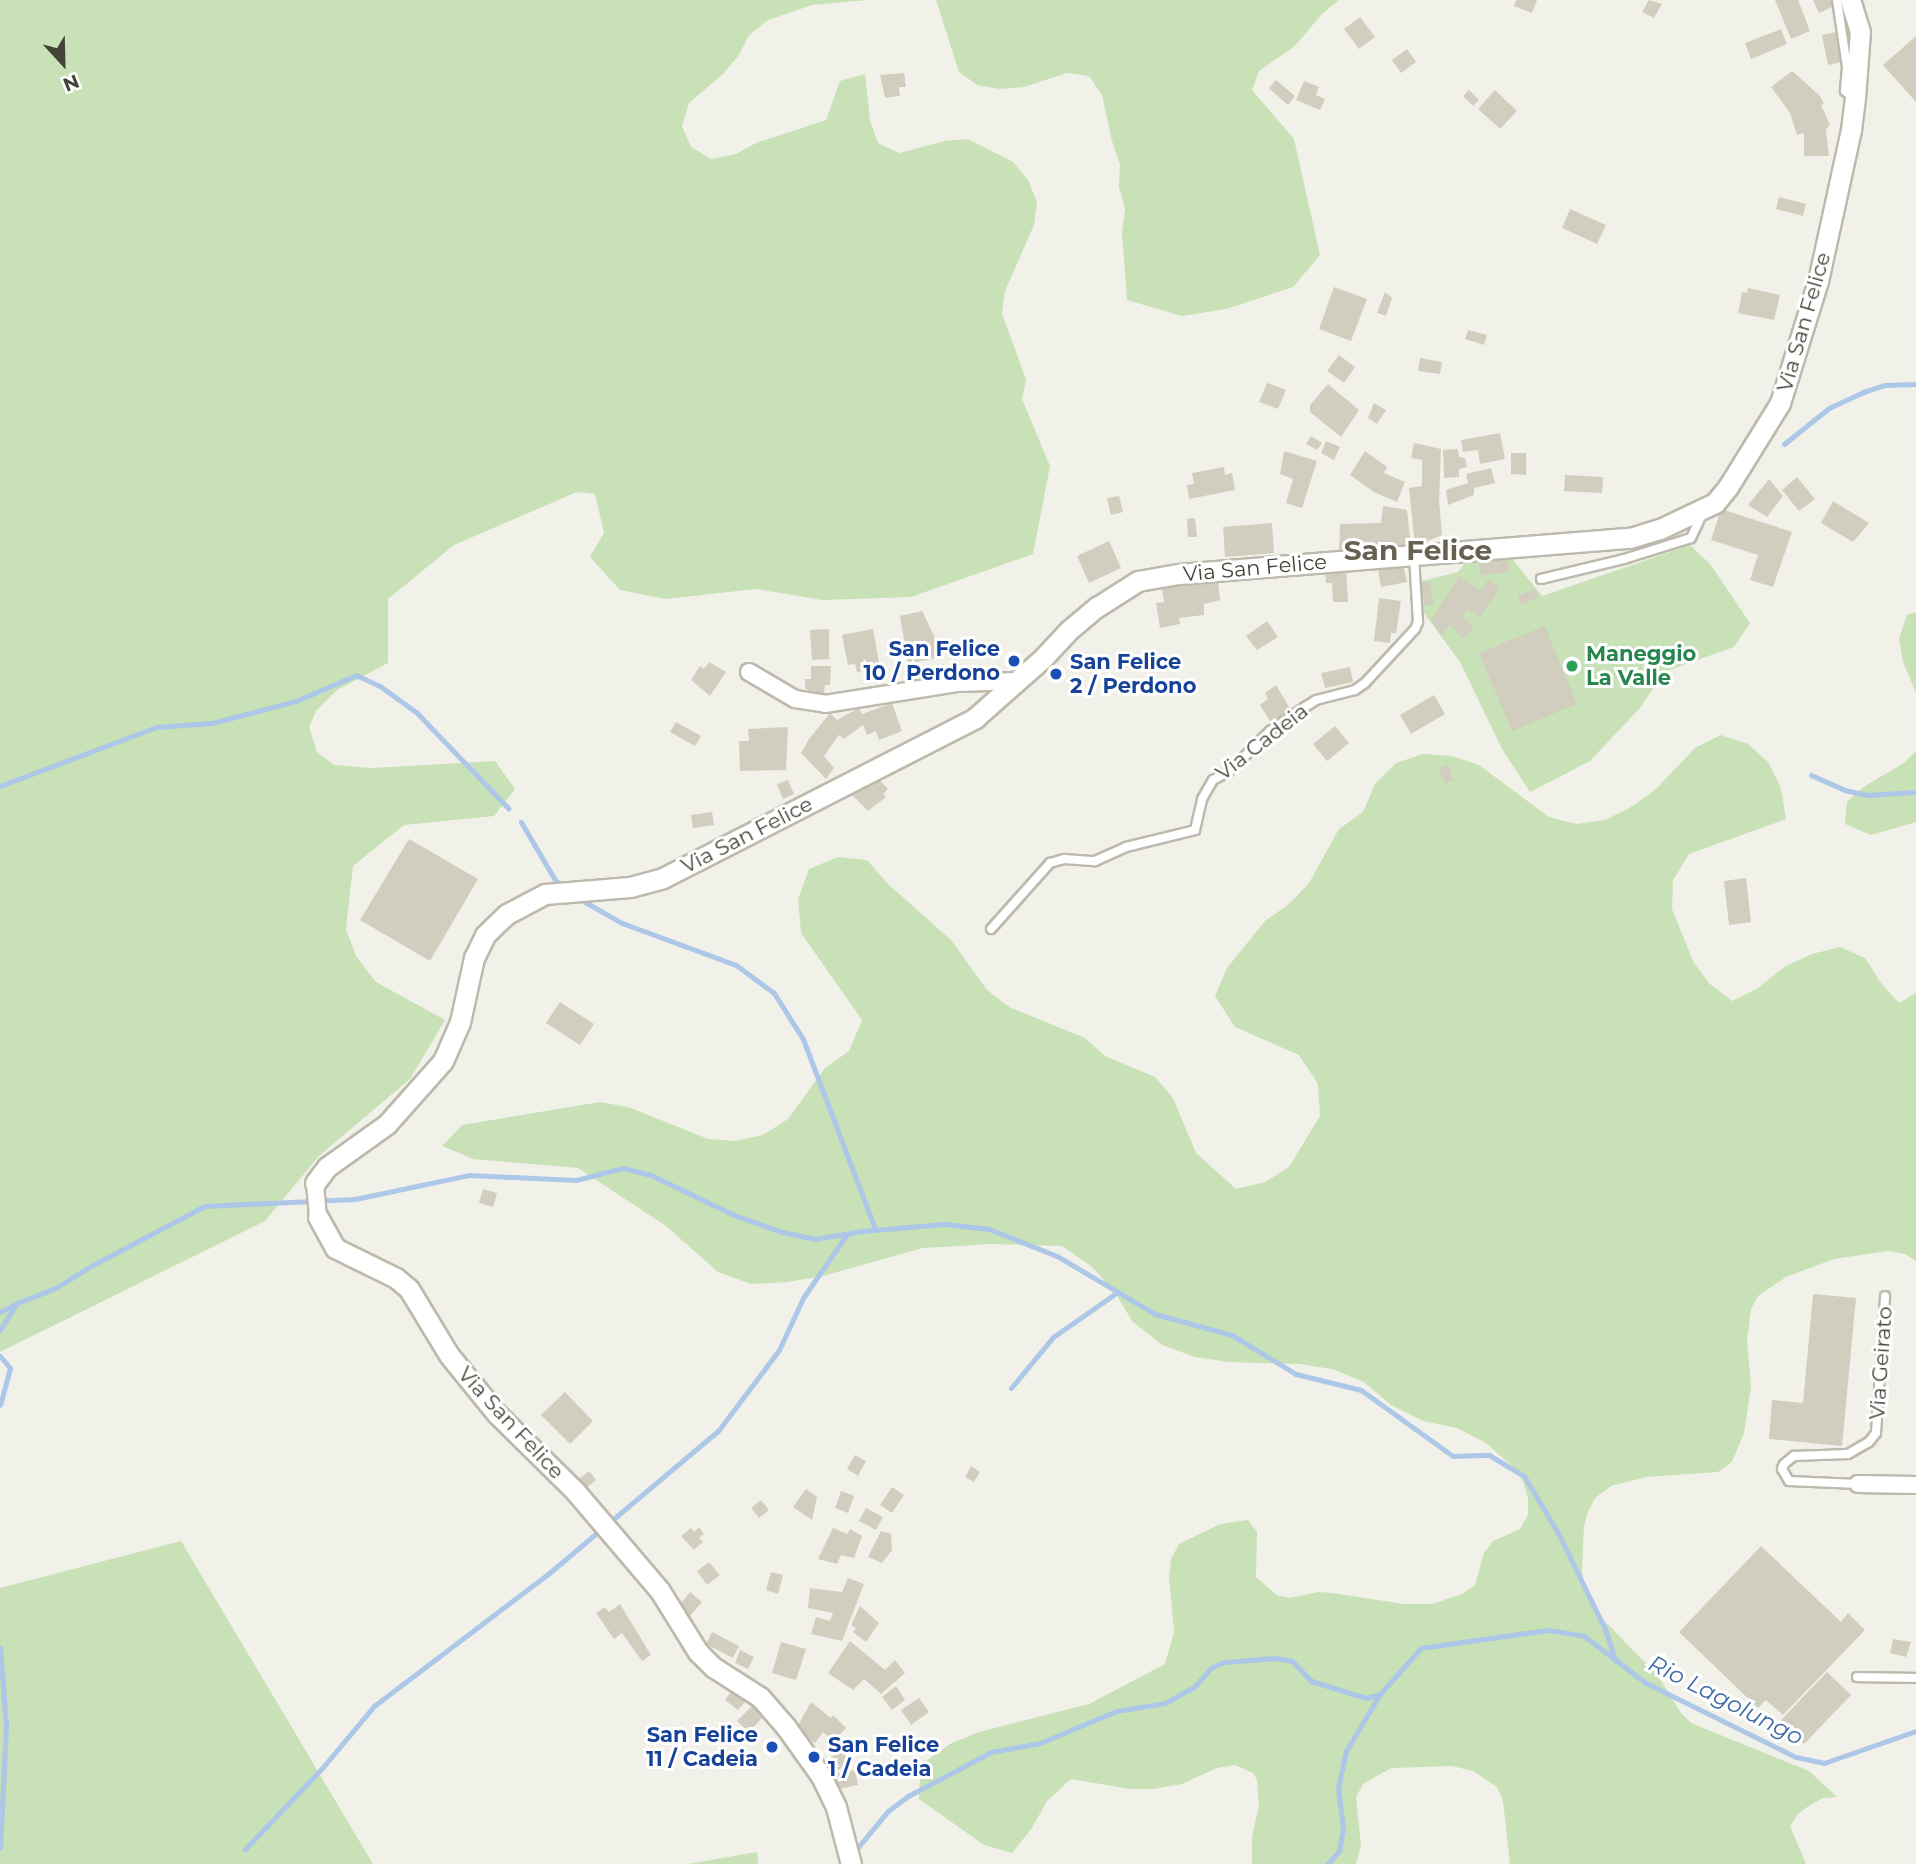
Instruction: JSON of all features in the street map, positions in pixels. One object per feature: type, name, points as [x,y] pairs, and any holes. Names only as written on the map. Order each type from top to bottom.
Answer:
[{"type":"street","name":"Via San Felice","points":[[851,1864],[836,1807],[821,1776],[786,1727],[760,1697],[713,1667],[698,1652],[660,1591],[576,1491],[497,1414],[449,1355],[409,1289],[396,1278],[335,1248],[318,1217],[315,1183],[327,1167],[387,1124],[443,1061],[460,1022],[468,978],[485,935],[526,902],[554,893],[630,887],[663,878],[975,719],[1087,615],[1138,581],[1178,574],[1630,538],[1704,509],[1728,488],[1780,403],[1818,281],[1855,98],[1860,32],[1850,0]]},
{"type":"street","points":[[749,672],[796,699],[825,704],[958,683],[1017,681]]},
{"type":"street","name":"Via Geirato","points":[[1858,1484],[1916,1485]]},
{"type":"lane","name":"Via San Felice","points":[[1837,0],[1847,67],[1845,91],[1855,98]]},
{"type":"lane","points":[[1541,579],[1625,559],[1691,538],[1704,509]]},
{"type":"lane","name":"Via Cadeia","points":[[991,929],[1051,863],[1064,859],[1095,860],[1126,847],[1195,830],[1202,799],[1213,780],[1230,771],[1270,731],[1305,707],[1316,700],[1355,690],[1365,683],[1418,622],[1414,554]]},
{"type":"lane","name":"Via Geirato","points":[[1858,1484],[1789,1481],[1782,1469],[1784,1464],[1794,1457],[1848,1454],[1869,1442],[1876,1433],[1885,1296]]},
{"type":"lane","points":[[1857,1677],[1916,1678]]},
{"type":"green space","points":[[0,0],[868,0],[812,5],[768,20],[749,35],[739,55],[724,73],[689,103],[682,126],[691,147],[711,159],[736,154],[756,143],[826,120],[840,81],[865,74],[870,120],[878,143],[899,153],[945,141],[968,139],[1013,162],[1028,180],[1037,202],[1034,225],[1005,291],[1002,314],[1026,379],[1022,399],[1050,466],[1033,554],[911,597],[822,600],[756,589],[666,599],[620,590],[590,557],[604,533],[595,494],[577,492],[454,545],[388,599],[388,663],[337,690],[316,711],[309,727],[317,752],[334,765],[371,768],[495,761],[515,789],[494,816],[404,825],[353,866],[346,929],[356,956],[376,982],[445,1020],[410,1079],[319,1156],[265,1221],[0,1352]]},
{"type":"green space","points":[[936,0],[1339,0],[1322,14],[1295,46],[1259,71],[1252,90],[1294,139],[1320,255],[1293,287],[1226,309],[1182,316],[1127,300],[1122,232],[1125,209],[1119,187],[1120,164],[1102,95],[1089,76],[1067,73],[1024,87],[1000,89],[977,85],[959,72]]},
{"type":"green space","name":"Maneggio La Valle","points":[[1690,545],[1710,564],[1750,623],[1734,647],[1664,672],[1640,708],[1590,761],[1530,792],[1502,749],[1460,662],[1424,613],[1418,582],[1458,572],[1468,559],[1510,556],[1542,596]]},
{"type":"green space","points":[[1916,612],[1916,693],[1903,662],[1899,638],[1907,615]]},
{"type":"green space","points":[[1721,735],[1748,744],[1768,762],[1781,788],[1786,819],[1689,854],[1673,880],[1672,909],[1694,963],[1710,984],[1732,1001],[1758,988],[1784,967],[1812,954],[1840,947],[1865,958],[1881,983],[1899,1003],[1916,993],[1916,1261],[1905,1254],[1888,1251],[1834,1259],[1786,1277],[1758,1296],[1751,1309],[1747,1340],[1751,1387],[1744,1433],[1732,1462],[1718,1472],[1646,1477],[1611,1486],[1595,1498],[1588,1512],[1584,1526],[1582,1571],[1584,1586],[1596,1612],[1658,1676],[1681,1713],[1691,1723],[1809,1771],[1837,1797],[1823,1798],[1810,1805],[1798,1814],[1790,1826],[1806,1864],[1510,1864],[1503,1801],[1497,1787],[1473,1771],[1452,1766],[1391,1768],[1363,1784],[1356,1797],[1361,1845],[1356,1864],[1252,1864],[1252,1836],[1259,1806],[1257,1780],[1253,1773],[1235,1765],[1217,1768],[1182,1784],[1153,1789],[1130,1789],[1071,1779],[1047,1801],[1032,1828],[1012,1853],[984,1845],[919,1799],[920,1775],[926,1761],[950,1744],[979,1732],[1089,1704],[1165,1664],[1174,1632],[1169,1577],[1171,1559],[1179,1544],[1220,1524],[1248,1520],[1257,1532],[1256,1577],[1277,1595],[1290,1598],[1318,1592],[1404,1604],[1432,1604],[1462,1594],[1475,1585],[1484,1553],[1493,1541],[1520,1529],[1528,1515],[1528,1498],[1523,1481],[1512,1466],[1486,1443],[1457,1428],[1423,1421],[1391,1405],[1364,1382],[1332,1369],[1299,1364],[1228,1362],[1195,1357],[1162,1345],[1132,1321],[1115,1292],[1091,1266],[1062,1246],[991,1244],[923,1248],[823,1276],[751,1284],[718,1272],[666,1226],[578,1168],[473,1159],[442,1146],[462,1125],[600,1102],[628,1107],[708,1139],[735,1141],[763,1135],[788,1119],[825,1068],[849,1051],[862,1020],[801,933],[798,899],[809,869],[838,857],[867,860],[887,883],[951,940],[987,990],[1009,1007],[1085,1038],[1105,1056],[1155,1077],[1173,1098],[1196,1153],[1236,1189],[1265,1182],[1289,1167],[1320,1116],[1318,1084],[1299,1055],[1235,1027],[1215,996],[1227,968],[1265,921],[1289,904],[1309,883],[1339,829],[1363,812],[1375,784],[1396,763],[1423,754],[1452,756],[1479,765],[1549,817],[1576,824],[1605,820],[1631,807],[1655,790],[1695,748]]},
{"type":"green space","points":[[1916,751],[1916,822],[1871,835],[1845,824],[1847,802],[1865,786],[1904,763]]},
{"type":"green space","points":[[181,1541],[373,1864],[0,1864],[0,1588]]},
{"type":"green space","points":[[757,1852],[758,1864],[688,1864]]},
{"type":"building","points":[[1516,0],[1537,0],[1532,13],[1514,6]]},
{"type":"building","points":[[1649,0],[1662,4],[1654,18],[1642,12]]},
{"type":"building","points":[[1775,0],[1798,0],[1810,31],[1791,39]]},
{"type":"building","points":[[1813,0],[1833,0],[1836,5],[1819,13]]},
{"type":"building","points":[[1360,17],[1375,37],[1359,49],[1344,29]]},
{"type":"building","points":[[1781,29],[1787,44],[1751,59],[1745,43]]},
{"type":"building","points":[[1836,32],[1842,62],[1828,65],[1822,35]]},
{"type":"building","points":[[1916,36],[1916,102],[1883,65]]},
{"type":"building","points":[[1407,49],[1416,62],[1401,73],[1392,60]]},
{"type":"building","points":[[1792,71],[1820,96],[1824,104],[1821,105],[1830,125],[1826,129],[1829,156],[1804,156],[1804,133],[1797,135],[1790,113],[1771,87]]},
{"type":"building","points":[[904,73],[906,87],[899,87],[900,96],[885,98],[880,75]]},
{"type":"building","points":[[1276,80],[1295,96],[1288,105],[1269,88]]},
{"type":"building","points":[[1304,81],[1319,87],[1316,95],[1325,99],[1320,110],[1296,100]]},
{"type":"building","points":[[1469,90],[1479,100],[1473,106],[1463,96]]},
{"type":"building","points":[[1495,90],[1517,111],[1500,129],[1478,109]]},
{"type":"building","points":[[1779,197],[1806,204],[1803,216],[1776,209]]},
{"type":"building","points":[[1570,209],[1606,225],[1597,244],[1562,228]]},
{"type":"building","points":[[1334,287],[1367,299],[1351,341],[1319,329]]},
{"type":"building","points":[[1748,288],[1780,295],[1774,320],[1738,313],[1742,292],[1747,293]]},
{"type":"building","points":[[1385,292],[1392,298],[1386,316],[1377,313]]},
{"type":"building","points":[[1468,330],[1487,335],[1484,345],[1465,339]]},
{"type":"building","points":[[1339,355],[1355,367],[1344,383],[1327,371]]},
{"type":"building","points":[[1420,358],[1442,362],[1440,374],[1418,371]]},
{"type":"building","points":[[1267,383],[1286,390],[1278,409],[1259,402]]},
{"type":"building","points":[[1328,384],[1359,410],[1341,437],[1310,412],[1310,405]]},
{"type":"building","points":[[1374,403],[1386,410],[1377,424],[1368,418]]},
{"type":"building","points":[[1500,433],[1505,459],[1480,464],[1478,450],[1463,452],[1461,440]]},
{"type":"building","points":[[1311,436],[1322,443],[1317,450],[1306,444]]},
{"type":"building","points":[[1326,441],[1340,447],[1334,460],[1321,453]]},
{"type":"building","points":[[1414,443],[1441,449],[1439,500],[1442,535],[1415,546],[1409,488],[1422,486],[1422,460],[1411,458]]},
{"type":"building","points":[[1458,449],[1459,457],[1465,458],[1467,467],[1459,469],[1459,477],[1444,478],[1443,450]]},
{"type":"building","points":[[1284,451],[1317,461],[1302,508],[1286,503],[1293,479],[1280,474]]},
{"type":"building","points":[[1365,451],[1387,467],[1384,473],[1405,482],[1397,502],[1374,492],[1350,475]]},
{"type":"building","points":[[1511,453],[1526,453],[1526,475],[1511,474]]},
{"type":"building","points":[[1224,467],[1225,475],[1232,473],[1235,490],[1189,499],[1187,485],[1194,484],[1192,473]]},
{"type":"building","points":[[1491,468],[1495,483],[1474,488],[1474,495],[1448,505],[1446,490],[1468,483],[1466,474]]},
{"type":"building","points":[[1565,475],[1603,477],[1602,493],[1564,491]]},
{"type":"building","points":[[1797,477],[1815,499],[1799,511],[1782,490]]},
{"type":"building","points":[[1769,479],[1783,496],[1767,517],[1748,505]]},
{"type":"building","points":[[1119,496],[1123,512],[1111,515],[1107,498]]},
{"type":"building","points":[[1833,501],[1869,523],[1853,542],[1821,523]]},
{"type":"building","points":[[1383,506],[1407,510],[1411,546],[1339,553],[1340,524],[1381,523]]},
{"type":"building","points":[[1721,509],[1792,532],[1773,587],[1750,580],[1758,555],[1711,540]]},
{"type":"building","points":[[1195,518],[1197,537],[1188,537],[1187,519]]},
{"type":"building","points":[[1272,523],[1274,553],[1225,557],[1223,527]]},
{"type":"building","points":[[1109,541],[1121,568],[1089,583],[1077,556]]},
{"type":"building","points":[[1402,559],[1407,582],[1381,587],[1377,564]]},
{"type":"building","points":[[1508,560],[1509,572],[1480,575],[1479,562]]},
{"type":"building","points":[[1346,568],[1348,602],[1333,602],[1332,583],[1326,583],[1325,569]]},
{"type":"building","points":[[1459,576],[1480,591],[1488,580],[1500,588],[1480,617],[1468,609],[1463,616],[1474,629],[1463,639],[1450,624],[1442,636],[1431,621]]},
{"type":"building","points":[[1218,580],[1220,600],[1204,604],[1204,615],[1179,618],[1180,624],[1160,628],[1156,603],[1164,602],[1161,584]]},
{"type":"building","points":[[1429,581],[1434,604],[1425,606],[1420,583]]},
{"type":"building","points":[[1535,589],[1538,598],[1521,605],[1518,596]]},
{"type":"building","points":[[1379,598],[1401,601],[1396,633],[1391,633],[1390,643],[1374,641]]},
{"type":"building","points":[[922,611],[938,644],[939,658],[908,663],[900,616]]},
{"type":"building","points":[[1267,621],[1278,637],[1257,650],[1246,636]]},
{"type":"building","points":[[1545,626],[1577,704],[1512,731],[1479,653]]},
{"type":"building","points":[[829,629],[829,659],[812,660],[810,630]]},
{"type":"building","points":[[873,629],[880,668],[857,672],[855,664],[848,665],[842,635]]},
{"type":"building","points":[[709,662],[726,672],[710,696],[691,680],[700,666],[704,669]]},
{"type":"building","points":[[811,666],[831,666],[830,685],[825,685],[824,694],[808,693],[808,689],[805,689],[805,679],[811,679]]},
{"type":"building","points":[[1350,667],[1353,682],[1325,688],[1321,673]]},
{"type":"building","points":[[1276,685],[1292,712],[1272,724],[1260,705],[1268,699],[1265,693]]},
{"type":"building","points":[[1434,695],[1445,714],[1411,734],[1400,715]]},
{"type":"building","points":[[892,703],[902,731],[879,740],[876,731],[867,735],[863,725],[844,739],[839,735],[824,756],[834,768],[826,779],[801,753],[830,713],[837,720],[859,708],[862,714]]},
{"type":"building","points":[[676,722],[701,736],[695,746],[670,732]]},
{"type":"building","points":[[1335,726],[1349,743],[1327,761],[1313,744]]},
{"type":"building","points":[[788,727],[786,770],[740,771],[739,741],[749,741],[748,729]]},
{"type":"building","points":[[1448,764],[1454,780],[1445,784],[1439,768]]},
{"type":"building","points":[[877,777],[888,789],[883,794],[886,797],[868,811],[852,795]]},
{"type":"building","points":[[788,780],[794,794],[783,799],[777,784]]},
{"type":"building","points":[[712,812],[714,825],[693,828],[691,815]]},
{"type":"building","points":[[409,839],[478,879],[430,961],[360,920]]},
{"type":"building","points":[[1746,878],[1751,922],[1729,925],[1724,881]]},
{"type":"building","points":[[560,1002],[594,1024],[580,1045],[546,1023]]},
{"type":"building","points":[[483,1189],[497,1193],[493,1207],[479,1203]]},
{"type":"building","points":[[1813,1294],[1856,1298],[1842,1446],[1769,1439],[1772,1400],[1803,1403]]},
{"type":"building","points":[[565,1392],[593,1421],[570,1444],[541,1415]]},
{"type":"building","points":[[855,1455],[866,1461],[858,1476],[847,1469]]},
{"type":"building","points":[[971,1466],[980,1472],[974,1482],[965,1477]]},
{"type":"building","points":[[589,1471],[596,1480],[586,1488],[579,1479]]},
{"type":"building","points":[[892,1487],[904,1495],[892,1513],[880,1505]]},
{"type":"building","points":[[806,1489],[817,1497],[812,1520],[793,1507]]},
{"type":"building","points":[[841,1491],[854,1496],[848,1513],[835,1508]]},
{"type":"building","points":[[761,1500],[769,1510],[759,1518],[751,1508]]},
{"type":"building","points":[[866,1508],[883,1517],[876,1530],[859,1521]]},
{"type":"building","points":[[699,1527],[704,1534],[699,1538],[703,1542],[694,1550],[681,1536],[691,1528],[694,1532]]},
{"type":"building","points":[[833,1528],[847,1534],[850,1529],[862,1536],[854,1558],[841,1555],[837,1564],[818,1559]]},
{"type":"building","points":[[881,1531],[891,1534],[892,1550],[882,1563],[868,1557]]},
{"type":"building","points":[[1761,1546],[1841,1622],[1848,1613],[1865,1630],[1783,1715],[1766,1700],[1758,1708],[1679,1632]]},
{"type":"building","points":[[709,1562],[720,1575],[707,1585],[697,1571]]},
{"type":"building","points":[[771,1572],[783,1575],[778,1594],[766,1590]]},
{"type":"building","points":[[848,1578],[864,1584],[842,1641],[811,1634],[816,1617],[830,1621],[833,1613],[808,1608],[810,1588],[842,1592]]},
{"type":"building","points":[[690,1592],[702,1602],[689,1617],[679,1606]]},
{"type":"building","points":[[620,1604],[651,1655],[642,1661],[622,1633],[614,1639],[596,1613],[605,1607],[609,1612]]},
{"type":"building","points":[[860,1606],[879,1623],[866,1642],[853,1632],[856,1628],[851,1625]]},
{"type":"building","points":[[712,1632],[739,1646],[733,1658],[706,1644]]},
{"type":"building","points":[[1893,1639],[1911,1642],[1906,1657],[1890,1653]]},
{"type":"building","points":[[850,1641],[885,1670],[895,1660],[905,1673],[881,1694],[864,1679],[853,1690],[828,1673]]},
{"type":"building","points":[[781,1642],[806,1649],[796,1680],[772,1673]]},
{"type":"building","points":[[740,1650],[754,1657],[748,1669],[735,1663]]},
{"type":"building","points":[[1827,1672],[1851,1695],[1804,1744],[1780,1721]]},
{"type":"building","points":[[896,1686],[905,1700],[892,1710],[882,1697]]},
{"type":"building","points":[[733,1689],[747,1700],[738,1710],[725,1700]]},
{"type":"building","points":[[919,1698],[929,1712],[911,1725],[901,1710]]},
{"type":"building","points":[[811,1702],[831,1718],[833,1715],[846,1728],[834,1741],[823,1732],[815,1743],[796,1729]]},
{"type":"building","points":[[755,1703],[766,1714],[749,1732],[737,1721]]},
{"type":"building","points":[[841,1749],[851,1761],[833,1774],[823,1765]]},
{"type":"building","points":[[855,1770],[858,1785],[838,1789],[835,1774]]},
{"type":"waterway","points":[[1784,444],[1829,408],[1863,392],[1885,385],[1916,384]]},
{"type":"waterway","points":[[0,786],[156,727],[212,723],[296,701],[356,675],[380,686],[417,713],[508,808]]},
{"type":"waterway","points":[[1811,775],[1844,790],[1868,795],[1916,792]]},
{"type":"waterway","points":[[521,822],[555,880],[563,886]]},
{"type":"waterway","points":[[576,897],[622,923],[736,965],[774,993],[803,1039],[875,1229]]},
{"type":"waterway","points":[[0,1330],[17,1303],[54,1289],[91,1266],[205,1206],[355,1199],[469,1175],[576,1180],[623,1168],[651,1175],[734,1215],[782,1232],[815,1239],[862,1231],[945,1224],[989,1229],[1057,1256],[1155,1314],[1232,1335],[1296,1374],[1361,1390],[1453,1456],[1489,1455],[1524,1476],[1558,1533],[1605,1629],[1615,1660]]},
{"type":"waterway","points":[[245,1849],[323,1767],[374,1706],[548,1574],[718,1431],[779,1350],[803,1298],[847,1234]]},
{"type":"waterway","points":[[1011,1388],[1053,1337],[1116,1293]]},
{"type":"waterway","points":[[0,1312],[16,1304]]},
{"type":"waterway","points":[[0,1356],[10,1368],[0,1405]]},
{"type":"waterway","name":"Rio Lagolungo","points":[[1327,1864],[1339,1851],[1343,1828],[1338,1788],[1346,1751],[1380,1694],[1421,1648],[1548,1630],[1584,1636],[1646,1683],[1796,1757],[1824,1763],[1916,1731]]},
{"type":"waterway","points":[[0,1648],[6,1726],[0,1848]]},
{"type":"waterway","points":[[854,1852],[888,1811],[908,1796],[991,1752],[1040,1743],[1116,1711],[1165,1703],[1194,1687],[1211,1668],[1224,1662],[1276,1658],[1292,1661],[1311,1681],[1366,1698],[1380,1694]]},
{"type":"place","name":"San Felice 10 / Perdono","points":[[1014,661]]},
{"type":"place","name":"Maneggio La Valle","points":[[1572,666]]},
{"type":"place","name":"San Felice 2 / Perdono","points":[[1056,674]]},
{"type":"place","name":"San Felice 11 / Cadeia","points":[[772,1747]]},
{"type":"place","name":"San Felice 1 / Cadeia","points":[[814,1757]]},
{"type":"district","name":"San Felice","points":[[1418,550]]}]
